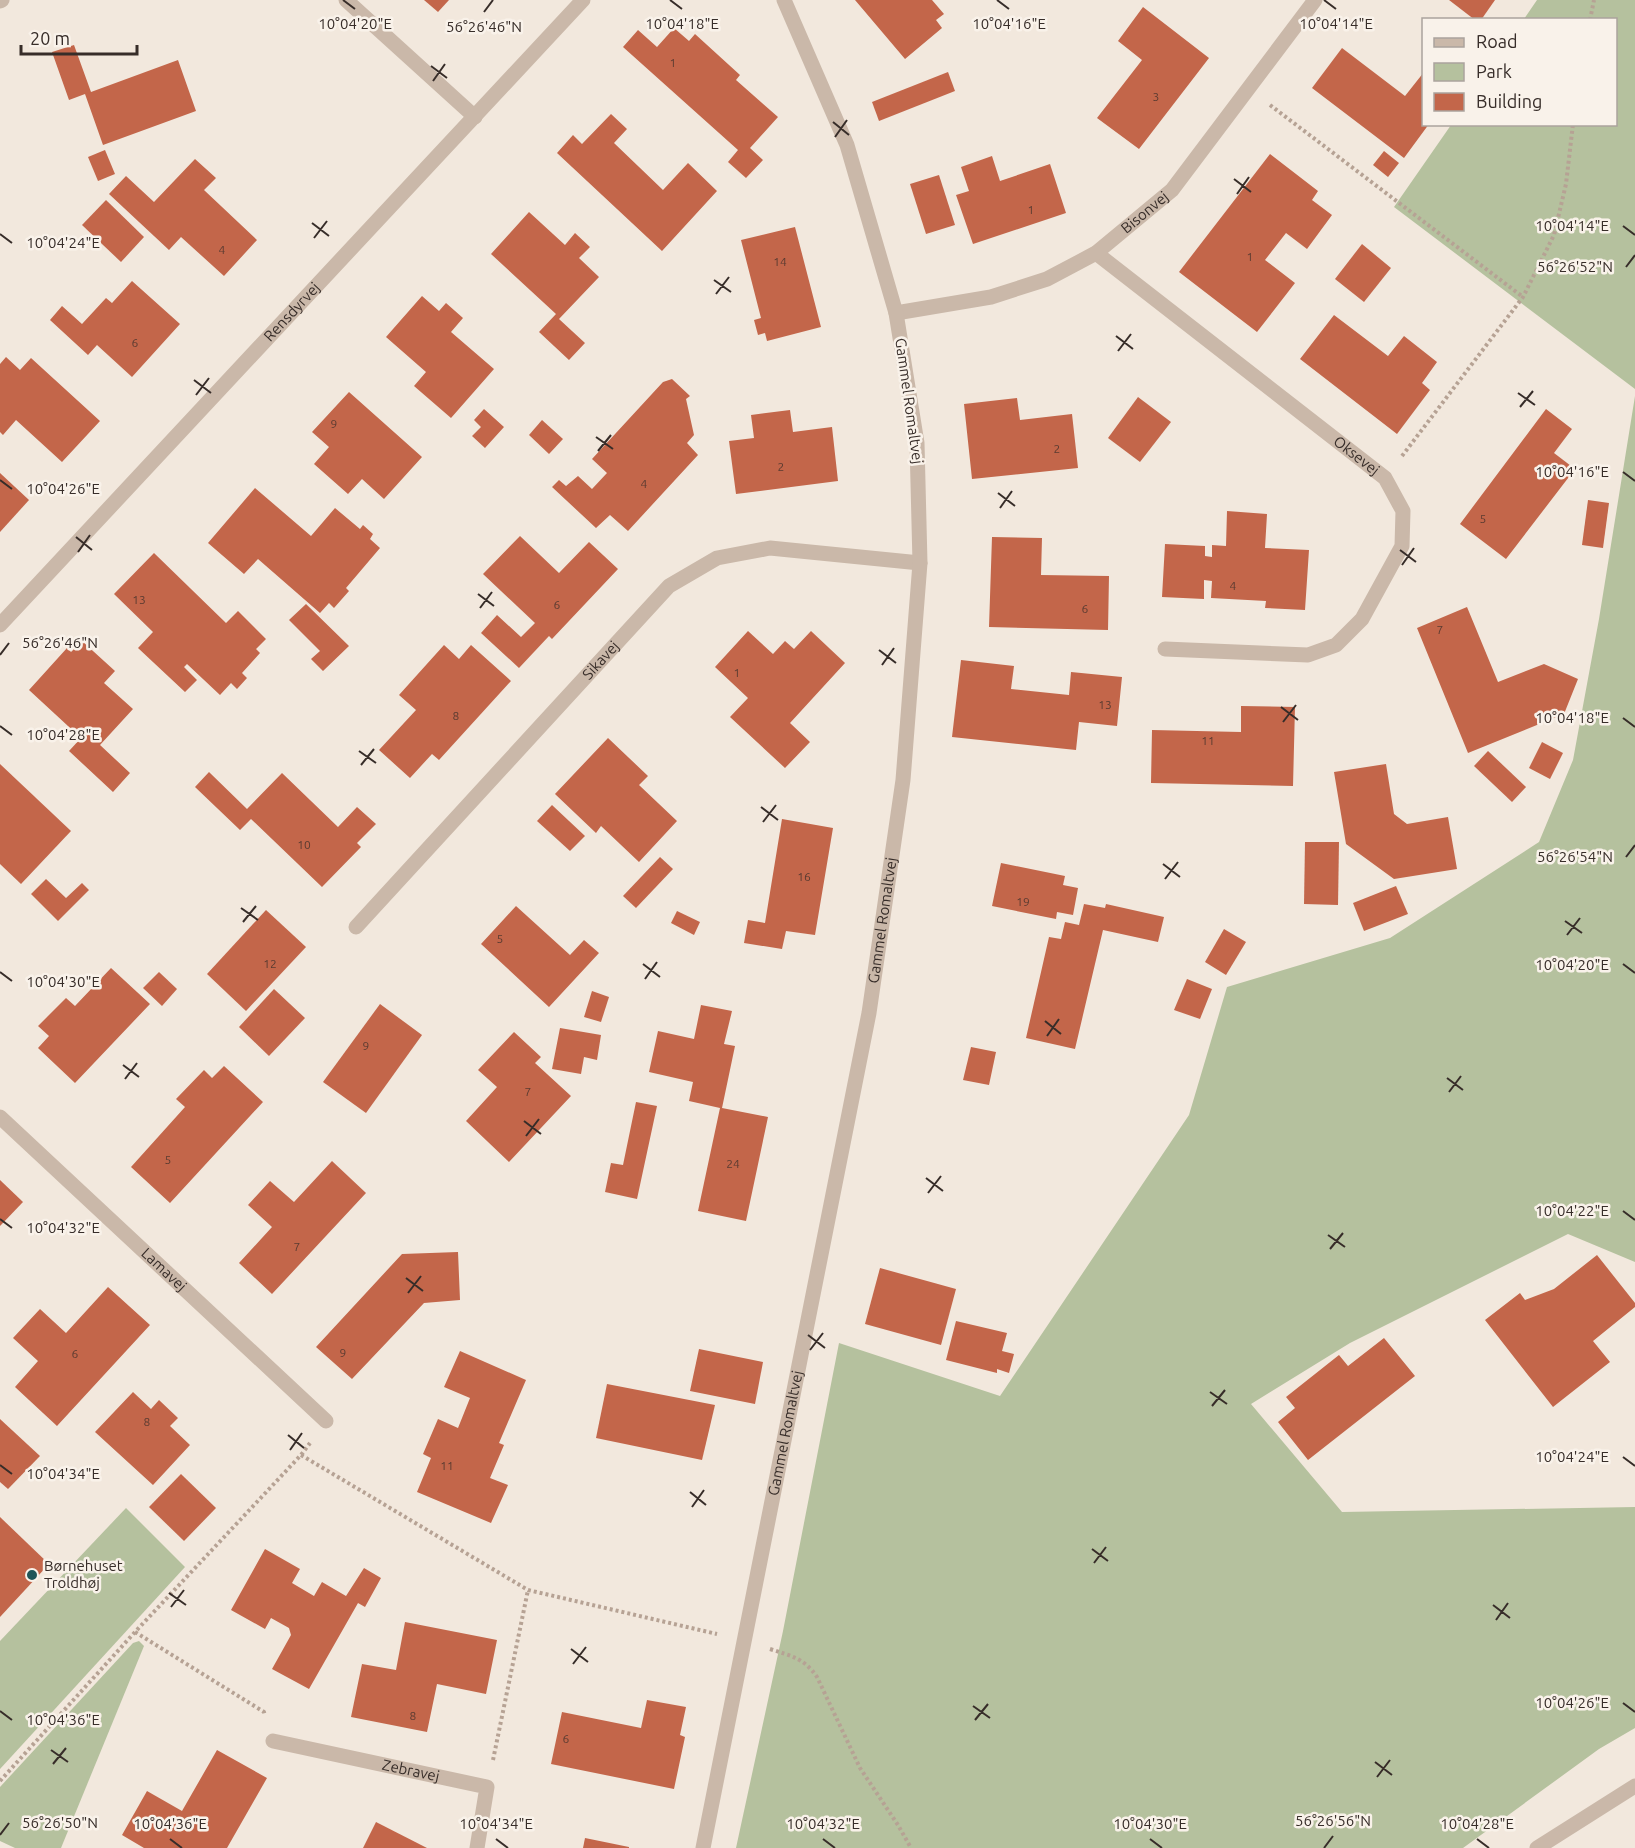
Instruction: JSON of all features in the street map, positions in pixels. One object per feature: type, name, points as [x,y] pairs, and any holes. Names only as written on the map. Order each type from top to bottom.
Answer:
[{"type":"street","points":[[346,0],[474,117]]},
{"type":"street","name":"Rensdyrvej","points":[[0,625],[583,0]]},
{"type":"street","name":"Gammel Romaltvej","points":[[703,1848],[869,1013],[903,780],[920,563],[917,443],[896,313],[848,145],[784,0]]},
{"type":"street","name":"Bisonvej","points":[[896,313],[992,297],[1047,279],[1096,253],[1172,190],[1315,0]]},
{"type":"street","name":"Oksevej","points":[[1096,253],[1385,478],[1403,511],[1402,546],[1362,619],[1336,645],[1308,655],[1165,649]]},
{"type":"street","name":"Sikavej","points":[[356,927],[669,586],[717,558],[770,548],[920,563]]},
{"type":"street","name":"Lamavej","points":[[0,1117],[326,1421]]},
{"type":"street","name":"Zebravej","points":[[273,1741],[487,1787]]},
{"type":"street","points":[[1538,1848],[1635,1786]]},
{"type":"street","points":[[477,1848],[487,1787]]},
{"type":"path","points":[[1590,18],[1594,0]]},
{"type":"path","points":[[1248,88],[1523,297]]},
{"type":"path","points":[[1385,478],[1523,297],[1554,235],[1566,184],[1573,126]]},
{"type":"path","points":[[0,1781],[135,1632],[301,1455],[326,1421]]},
{"type":"path","points":[[301,1455],[528,1590],[744,1640],[796,1658],[809,1665],[817,1677],[860,1768],[911,1848]]},
{"type":"path","points":[[487,1787],[528,1590]]},
{"type":"path","points":[[135,1632],[264,1712],[273,1741]]},
{"type":"green space","points":[[1537,0],[1635,0],[1635,389],[1394,207],[1450,126],[1617,126],[1617,18],[1525,18]]},
{"type":"green space","points":[[1635,396],[1635,1262],[1568,1234],[1350,1343],[1251,1404],[1342,1512],[1635,1507],[1635,1728],[1599,1749],[1463,1848],[736,1848],[783,1631],[839,1343],[1000,1396],[1189,1115],[1227,987],[1390,938],[1539,842],[1573,760],[1599,619]]},
{"type":"green space","points":[[126,1508],[185,1567],[0,1769],[0,1641]]},
{"type":"green space","points":[[139,1641],[144,1646],[61,1848],[15,1848],[0,1841],[0,1787],[133,1643]]},
{"type":"building","points":[[424,0],[449,0],[438,12]]},
{"type":"building","points":[[855,0],[932,0],[944,14],[936,20],[942,28],[905,59]]},
{"type":"building","points":[[1449,0],[1495,0],[1482,18],[1472,18]]},
{"type":"building","points":[[1143,7],[1209,58],[1139,149],[1097,118],[1142,60],[1118,41]]},
{"type":"building","points":[[674,28],[689,41],[695,34],[740,75],[736,80],[778,117],[750,148],[763,160],[746,178],[728,162],[738,150],[623,47],[638,30],[657,47]]},
{"type":"building","points":[[74,45],[91,92],[178,60],[196,111],[103,145],[85,94],[69,100],[52,52]]},
{"type":"building","points":[[1342,48],[1405,96],[1422,75],[1422,126],[1428,126],[1404,158],[1312,88]]},
{"type":"building","points":[[948,72],[955,91],[879,121],[872,102]]},
{"type":"building","points":[[611,114],[627,129],[614,143],[663,190],[688,163],[717,191],[662,251],[557,153],[573,135],[582,144]]},
{"type":"building","points":[[105,150],[115,174],[98,181],[88,157]]},
{"type":"building","points":[[1384,151],[1399,163],[1388,177],[1373,165]]},
{"type":"building","points":[[1270,154],[1318,191],[1312,200],[1332,215],[1307,249],[1286,233],[1265,260],[1295,283],[1257,332],[1179,272]]},
{"type":"building","points":[[992,156],[1000,181],[1050,164],[1066,213],[973,244],[956,195],[969,191],[961,167]]},
{"type":"building","points":[[195,159],[216,178],[204,190],[257,240],[224,276],[181,237],[169,250],[109,194],[126,176],[154,202]]},
{"type":"building","points":[[939,175],[955,225],[926,234],[910,184]]},
{"type":"building","points":[[106,200],[144,237],[121,262],[82,225]]},
{"type":"building","points":[[529,212],[565,245],[575,233],[590,247],[579,258],[599,277],[559,319],[585,343],[569,360],[539,332],[556,314],[491,254]]},
{"type":"building","points":[[795,227],[821,327],[767,341],[765,333],[758,335],[754,320],[761,318],[741,240]]},
{"type":"building","points":[[1362,244],[1391,268],[1364,302],[1335,279]]},
{"type":"building","points":[[132,281],[180,324],[132,377],[97,345],[88,355],[50,320],[62,306],[82,324],[106,298],[112,303]]},
{"type":"building","points":[[422,296],[439,311],[446,303],[463,318],[451,332],[494,369],[451,418],[414,386],[426,372],[386,337]]},
{"type":"building","points":[[1334,315],[1388,356],[1404,336],[1437,362],[1422,383],[1430,390],[1397,434],[1300,359]]},
{"type":"building","points":[[6,357],[20,370],[31,358],[100,421],[62,462],[16,420],[3,435],[0,432],[0,364]]},
{"type":"building","points":[[672,379],[690,396],[686,399],[694,435],[687,443],[698,455],[628,531],[610,515],[596,528],[552,487],[559,480],[566,486],[578,476],[592,489],[607,473],[592,459],[663,382]]},
{"type":"building","points":[[349,392],[422,457],[384,499],[362,479],[348,494],[314,464],[329,447],[312,432]]},
{"type":"building","points":[[1138,397],[1171,422],[1140,462],[1108,438]]},
{"type":"building","points":[[1017,398],[1020,420],[1072,414],[1078,468],[972,479],[964,404]]},
{"type":"building","points":[[484,409],[504,427],[485,448],[472,436],[481,427],[474,420]]},
{"type":"building","points":[[1546,409],[1572,429],[1554,453],[1575,469],[1506,559],[1460,524]]},
{"type":"building","points":[[790,410],[793,432],[832,427],[838,481],[736,494],[729,441],[754,438],[751,415]]},
{"type":"building","points":[[542,420],[563,439],[549,454],[529,435]]},
{"type":"building","points":[[0,473],[29,500],[0,532]]},
{"type":"building","points":[[255,488],[311,536],[335,508],[360,529],[363,525],[373,534],[370,539],[380,548],[346,588],[349,591],[334,608],[329,603],[320,613],[258,559],[244,574],[208,543]]},
{"type":"building","points":[[1588,500],[1609,503],[1603,548],[1582,545]]},
{"type":"building","points":[[1227,511],[1267,514],[1265,548],[1309,550],[1305,610],[1265,608],[1266,601],[1211,598],[1212,581],[1204,580],[1204,599],[1162,597],[1165,544],[1205,546],[1205,556],[1212,557],[1212,545],[1226,546]]},
{"type":"building","points":[[520,536],[559,573],[589,542],[618,569],[552,639],[549,636],[519,668],[481,633],[497,615],[521,637],[535,623],[483,574]]},
{"type":"building","points":[[992,537],[1042,538],[1041,575],[1109,576],[1108,630],[989,627]]},
{"type":"building","points":[[154,553],[226,623],[238,611],[266,639],[256,649],[260,653],[242,673],[247,678],[237,689],[231,683],[220,695],[187,664],[184,667],[197,680],[185,692],[138,648],[153,632],[114,594]]},
{"type":"building","points":[[306,604],[349,646],[323,671],[311,659],[320,651],[289,620]]},
{"type":"building","points":[[1467,607],[1498,682],[1544,664],[1578,679],[1564,714],[1468,753],[1417,628]]},
{"type":"building","points":[[748,631],[773,654],[785,641],[794,649],[811,631],[845,663],[790,723],[810,742],[785,768],[730,717],[748,698],[715,667]]},
{"type":"building","points":[[82,641],[115,671],[104,683],[133,709],[100,745],[130,773],[113,792],[69,751],[81,738],[29,690],[67,648],[71,652]]},
{"type":"building","points":[[444,645],[459,659],[471,645],[511,681],[439,760],[432,754],[410,778],[379,750],[416,710],[399,695]]},
{"type":"building","points":[[961,660],[1014,666],[1011,689],[1069,695],[1071,672],[1122,677],[1117,726],[1079,722],[1076,750],[952,737]]},
{"type":"building","points":[[1241,706],[1295,707],[1293,786],[1151,783],[1152,730],[1241,732]]},
{"type":"building","points":[[608,738],[648,776],[639,785],[677,821],[639,862],[601,826],[596,833],[555,794]]},
{"type":"building","points":[[1542,742],[1563,753],[1550,779],[1529,768]]},
{"type":"building","points":[[1488,751],[1526,787],[1512,802],[1474,766]]},
{"type":"building","points":[[0,764],[71,831],[21,884],[0,864]]},
{"type":"building","points":[[1386,764],[1394,814],[1407,824],[1448,817],[1457,869],[1394,879],[1346,844],[1334,772]]},
{"type":"building","points":[[209,772],[247,809],[282,773],[338,827],[357,807],[376,824],[357,843],[361,847],[322,887],[251,819],[240,830],[195,787]]},
{"type":"building","points":[[552,805],[585,836],[570,851],[537,821]]},
{"type":"building","points":[[782,819],[833,828],[815,935],[786,931],[782,949],[744,943],[748,920],[765,923]]},
{"type":"building","points":[[1305,842],[1339,842],[1338,905],[1304,904]]},
{"type":"building","points":[[660,857],[673,869],[636,908],[623,896]]},
{"type":"building","points":[[1001,863],[1065,876],[1063,885],[1078,888],[1073,915],[1057,912],[1056,919],[992,906]]},
{"type":"building","points":[[46,879],[66,898],[82,883],[89,890],[58,921],[31,894]]},
{"type":"building","points":[[1396,886],[1408,914],[1364,931],[1353,903]]},
{"type":"building","points":[[1084,904],[1105,908],[1106,904],[1164,917],[1158,942],[1103,930],[1075,1049],[1026,1038],[1049,937],[1061,939],[1065,922],[1079,925]]},
{"type":"building","points":[[516,906],[570,955],[584,940],[599,953],[549,1007],[481,944]]},
{"type":"building","points":[[266,910],[306,947],[246,1011],[207,974]]},
{"type":"building","points":[[677,911],[700,922],[694,935],[671,923]]},
{"type":"building","points":[[1224,929],[1246,942],[1226,975],[1205,962]]},
{"type":"building","points":[[111,968],[150,1004],[75,1083],[38,1048],[49,1036],[38,1026],[66,998],[75,1006]]},
{"type":"building","points":[[159,972],[177,989],[162,1006],[143,988]]},
{"type":"building","points":[[1187,979],[1212,989],[1200,1019],[1174,1010]]},
{"type":"building","points":[[274,989],[305,1018],[269,1056],[239,1027]]},
{"type":"building","points":[[592,991],[609,997],[601,1022],[584,1017]]},
{"type":"building","points":[[380,1004],[422,1035],[366,1113],[323,1082]]},
{"type":"building","points":[[701,1005],[732,1011],[724,1044],[735,1046],[722,1108],[768,1117],[746,1221],[698,1211],[720,1108],[689,1101],[693,1082],[649,1072],[658,1031],[694,1039]]},
{"type":"building","points":[[560,1028],[601,1035],[597,1060],[584,1057],[581,1074],[552,1069]]},
{"type":"building","points":[[514,1032],[541,1057],[535,1063],[571,1096],[509,1162],[466,1121],[497,1087],[478,1070]]},
{"type":"building","points":[[971,1047],[996,1052],[989,1085],[963,1080]]},
{"type":"building","points":[[224,1066],[263,1102],[170,1203],[131,1167],[185,1107],[176,1099],[204,1070],[212,1078]]},
{"type":"building","points":[[636,1102],[657,1106],[637,1199],[605,1192],[611,1163],[623,1165]]},
{"type":"building","points":[[332,1161],[366,1193],[272,1294],[239,1263],[272,1227],[248,1205],[270,1181],[294,1202]]},
{"type":"building","points":[[0,1180],[23,1202],[0,1226]]},
{"type":"building","points":[[458,1252],[460,1300],[424,1303],[352,1379],[316,1347],[402,1254]]},
{"type":"building","points":[[1597,1255],[1635,1303],[1635,1307],[1593,1341],[1610,1362],[1553,1407],[1485,1320],[1520,1293],[1525,1300],[1554,1289]]},
{"type":"building","points":[[880,1268],[956,1289],[941,1345],[865,1324]]},
{"type":"building","points":[[108,1287],[150,1325],[57,1426],[15,1387],[38,1361],[13,1338],[40,1309],[66,1333]]},
{"type":"building","points":[[956,1321],[1007,1333],[1002,1351],[1014,1354],[1009,1373],[997,1369],[997,1373],[946,1360]]},
{"type":"building","points":[[1384,1338],[1415,1376],[1308,1460],[1278,1422],[1295,1408],[1286,1397],[1339,1355],[1348,1366]]},
{"type":"building","points":[[699,1349],[763,1362],[755,1404],[690,1391]]},
{"type":"building","points":[[460,1351],[526,1380],[499,1443],[504,1445],[490,1478],[508,1485],[491,1523],[417,1492],[431,1458],[423,1454],[438,1419],[458,1428],[470,1398],[444,1387]]},
{"type":"building","points":[[607,1384],[715,1405],[702,1460],[596,1438]]},
{"type":"building","points":[[133,1392],[151,1409],[159,1400],[178,1418],[170,1426],[190,1445],[153,1485],[95,1432]]},
{"type":"building","points":[[0,1419],[40,1456],[8,1489],[0,1482]]},
{"type":"building","points":[[181,1474],[216,1508],[184,1541],[149,1507]]},
{"type":"building","points":[[0,1517],[49,1564],[0,1617]]},
{"type":"building","points":[[265,1549],[300,1569],[292,1583],[314,1596],[322,1582],[346,1596],[364,1568],[381,1578],[365,1607],[358,1603],[309,1689],[272,1669],[291,1635],[289,1628],[271,1618],[265,1629],[231,1610]]},
{"type":"building","points":[[405,1622],[497,1640],[486,1694],[437,1684],[427,1732],[351,1717],[362,1664],[396,1670]]},
{"type":"building","points":[[647,1700],[686,1707],[680,1735],[685,1737],[674,1789],[551,1764],[562,1712],[641,1728]]},
{"type":"building","points":[[217,1750],[267,1778],[227,1848],[144,1848],[122,1835],[147,1791],[182,1811]]},
{"type":"building","points":[[376,1822],[427,1848],[363,1848]]},
{"type":"building","points":[[585,1838],[629,1847],[629,1848],[583,1848]]},
{"type":"place","name":"Børnehuset Troldhøj","points":[[32,1575]]}]
